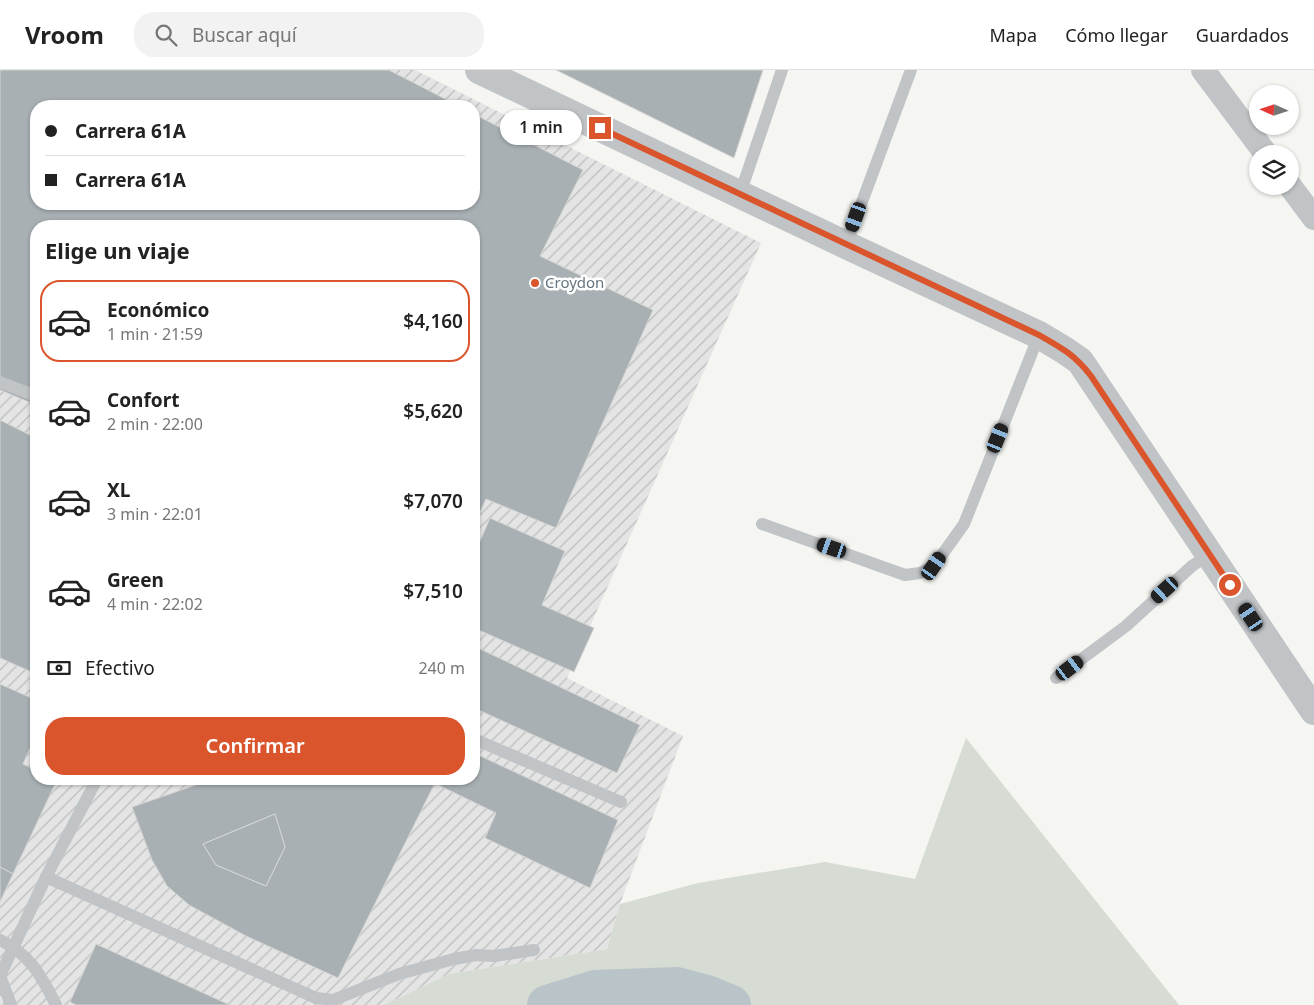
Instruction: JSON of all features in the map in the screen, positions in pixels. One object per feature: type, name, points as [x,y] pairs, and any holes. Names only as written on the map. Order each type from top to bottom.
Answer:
[{"type":"street","points":[[479,70],[1039,335],[1080,361],[1314,711]]},
{"type":"street","points":[[1204,70],[1259,145]]},
{"type":"street","points":[[1297,195],[1314,218]]},
{"type":"lane","points":[[740,194],[782,70]]},
{"type":"lane","points":[[846,245],[911,70]]},
{"type":"lane","points":[[762,524],[905,574],[920,574],[934,566],[964,524],[1039,335]]},
{"type":"lane","points":[[0,382],[30,394]]},
{"type":"lane","points":[[1056,678],[1126,626],[1192,566],[1210,554]]},
{"type":"lane","points":[[480,742],[621,802]]},
{"type":"lane","points":[[11,1005],[0,976],[46,877],[94,785]]},
{"type":"lane","points":[[46,877],[316,998],[334,1000],[399,974],[454,959],[534,950]]},
{"type":"lane","points":[[0,940],[14,946],[41,974],[56,1005]]},
{"type":"lane","points":[[0,976],[21,1005]]},
{"type":"shaded area","points":[[0,70],[415,70],[475,100],[30,100],[30,210],[480,210],[480,102],[761,243],[567,678],[683,736],[620,904],[607,949],[449,974],[384,1005],[0,1005]]},
{"type":"shaded area","points":[[966,738],[1179,1005],[384,1005],[449,974],[607,949],[620,904],[698,883],[825,862],[915,879]]},
{"type":"building","name":"Croydon","points":[[0,70],[389,70],[447,100],[30,100],[30,210],[480,210],[480,117],[583,170],[540,256],[653,310],[556,528],[486,499],[480,512],[480,220],[30,220],[30,402],[0,390]]},
{"type":"building","points":[[556,70],[763,70],[734,158]]},
{"type":"building","points":[[0,420],[30,435],[30,671],[0,658]]},
{"type":"building","points":[[490,518],[565,551],[542,605],[594,628],[574,672],[480,631],[480,541]]},
{"type":"building","points":[[480,649],[640,725],[617,773],[480,711]]},
{"type":"building","points":[[0,684],[30,697],[30,748],[23,764],[30,767],[30,785],[55,785],[13,874],[0,867]]},
{"type":"building","points":[[480,756],[618,820],[590,888],[485,838],[496,813],[438,785],[480,785]]},
{"type":"building","points":[[196,785],[434,785],[338,978],[246,936],[189,905],[167,886],[152,860],[132,807]],"holes":[[[275,814],[285,847],[266,886],[216,865],[203,844]]]},
{"type":"building","points":[[275,814],[285,847],[266,886],[216,865],[203,844]]},
{"type":"building","points":[[0,867],[13,874],[0,902]]},
{"type":"building","points":[[96,944],[230,1005],[76,1005],[70,1002]]},
{"type":"waterway","points":[[547,1005],[595,990],[677,987],[707,995],[731,1005]]},
{"type":"place","name":"Croydon","points":[[535,283]]},
{"type":"route","points":[[600,128],[1039,335],[1080,361],[1230,585]]}]
